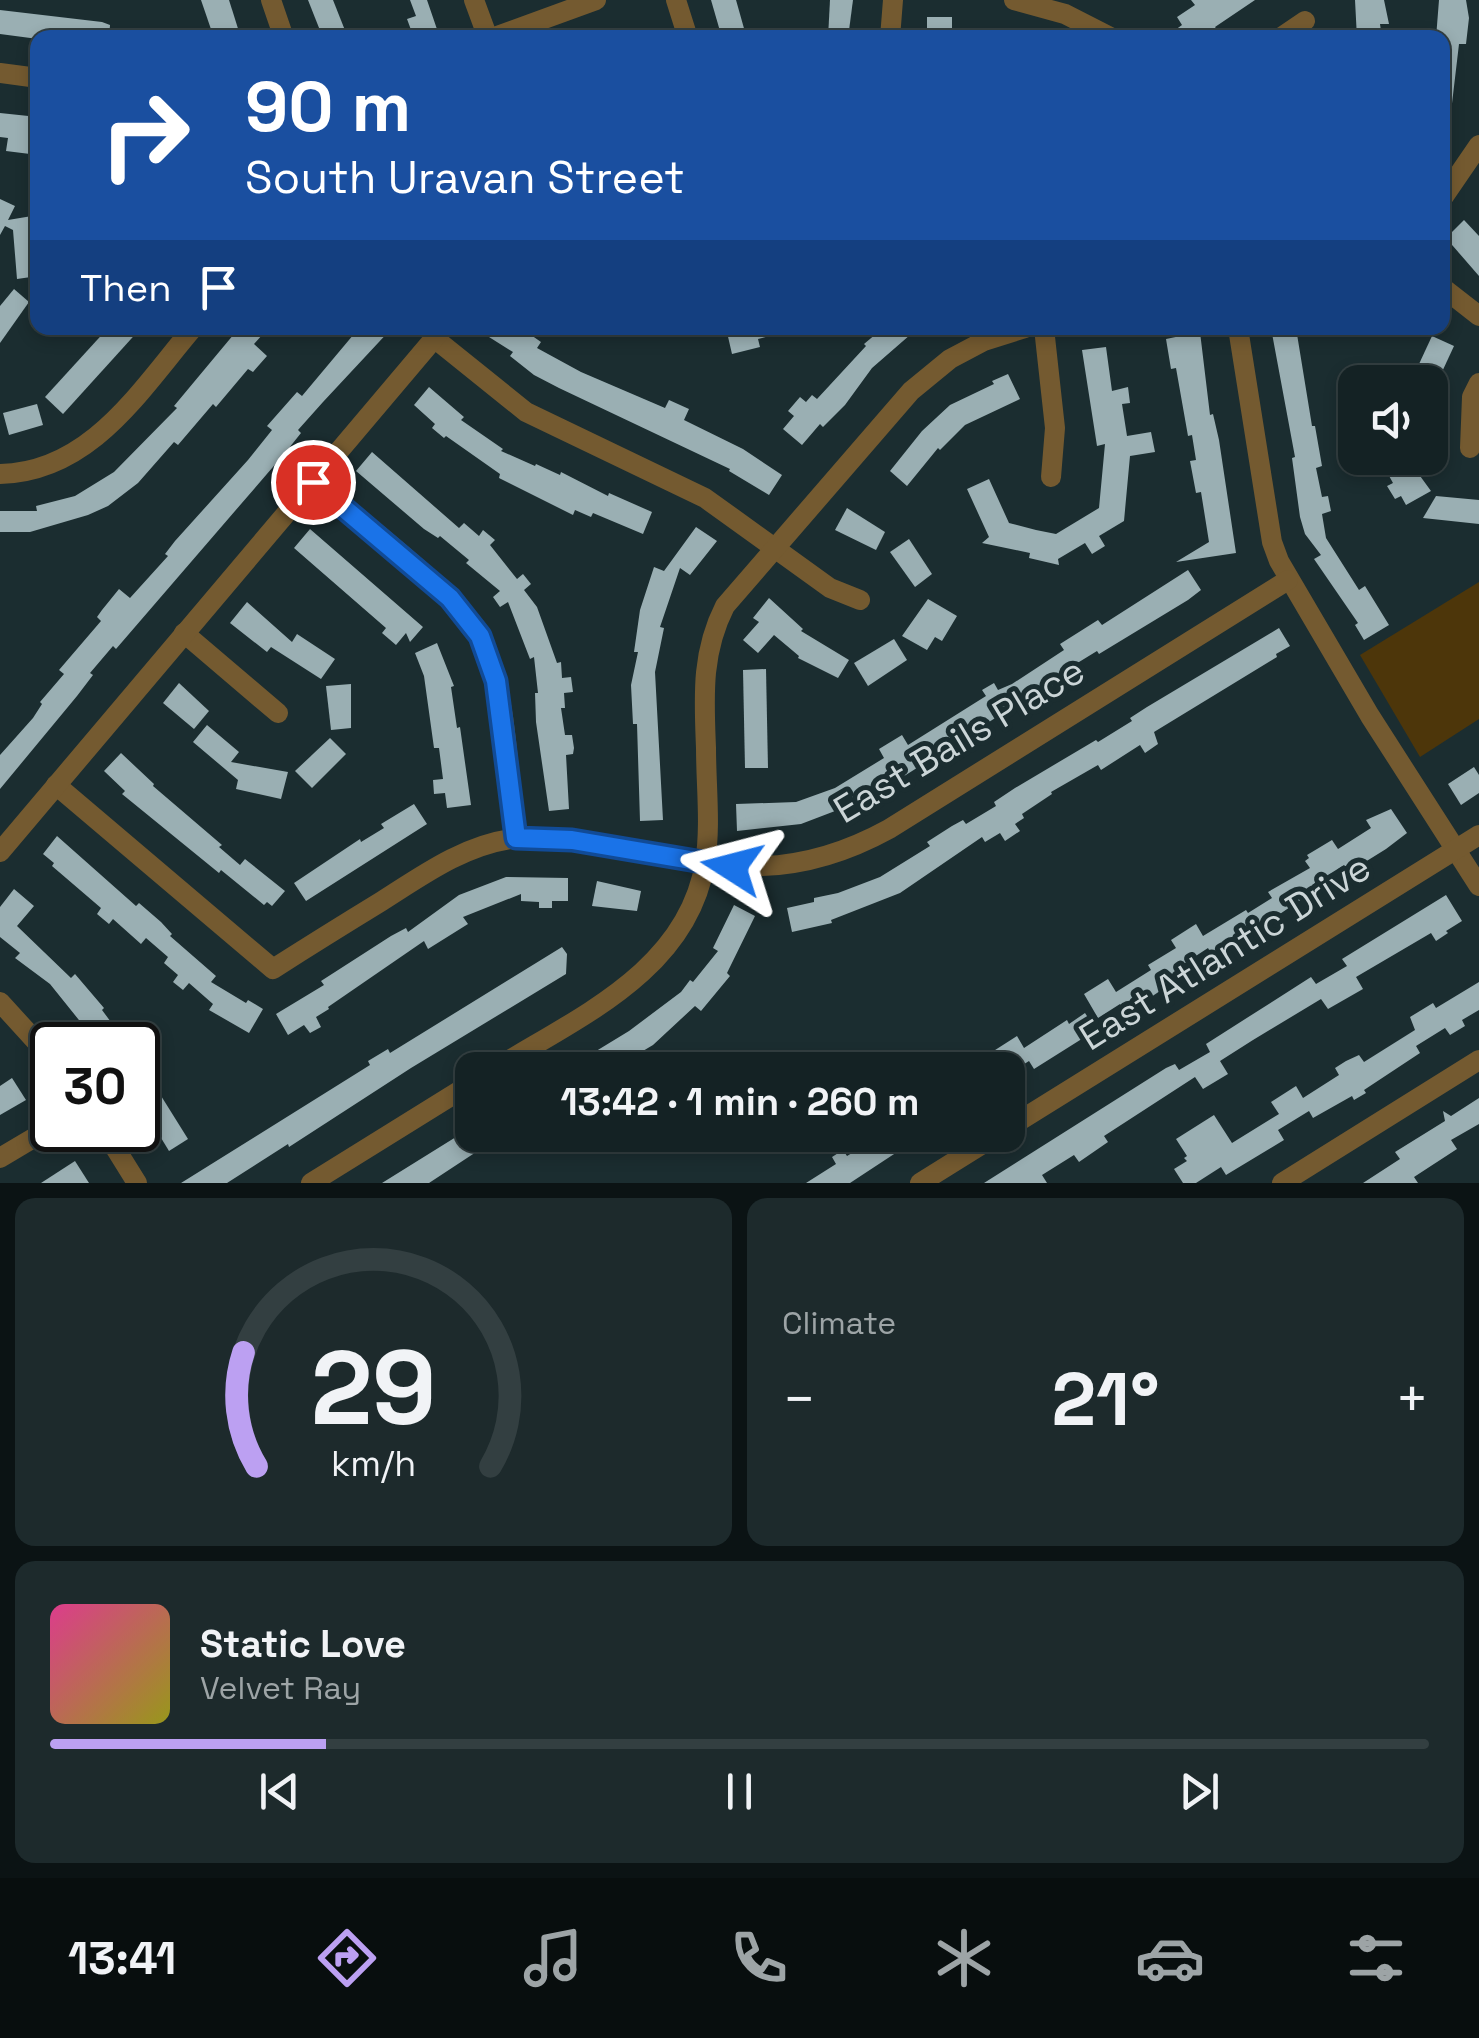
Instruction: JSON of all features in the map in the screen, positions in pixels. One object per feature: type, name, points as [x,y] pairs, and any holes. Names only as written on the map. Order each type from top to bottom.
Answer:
[{"type":"street","points":[[271,0],[281,30]]},
{"type":"street","points":[[474,0],[487,30]]},
{"type":"street","points":[[512,30],[596,0]]},
{"type":"street","points":[[676,0],[685,30]]},
{"type":"street","points":[[891,30],[893,0]]},
{"type":"street","points":[[1014,0],[1039,3],[1098,30]]},
{"type":"street","points":[[1292,30],[1305,21]]},
{"type":"street","points":[[0,73],[30,77]]},
{"type":"street","points":[[1450,187],[1479,145]]},
{"type":"street","points":[[1450,293],[1479,316]]},
{"type":"street","points":[[0,474],[59,462],[99,436],[187,335]]},
{"type":"street","points":[[0,852],[437,335]]},
{"type":"street","points":[[441,335],[526,412],[684,486],[744,523],[830,588],[860,600]]},
{"type":"street","points":[[521,1052],[642,975],[675,938],[690,912],[705,864],[708,834],[704,674],[707,651],[725,606],[911,391],[930,374],[984,342],[1005,335]]},
{"type":"street","points":[[1045,335],[1055,428],[1051,478]]},
{"type":"street","points":[[1239,335],[1272,542],[1288,580],[1479,886]]},
{"type":"street","points":[[1470,448],[1472,397],[1479,383]]},
{"type":"street","points":[[313,482],[450,598],[480,636],[496,681],[516,838]]},
{"type":"street","name":"East Bails Place","points":[[56,785],[273,969],[449,859],[496,842],[516,838],[572,840],[705,864],[759,868],[786,866],[865,842],[1288,580]]},
{"type":"street","points":[[184,634],[278,713]]},
{"type":"street","name":"East Atlantic Drive","points":[[1025,1117],[1479,835]]},
{"type":"street","points":[[0,1002],[30,1035]]},
{"type":"street","points":[[1282,1183],[1479,1060]]},
{"type":"street","points":[[311,1183],[455,1093]]},
{"type":"street","points":[[0,1158],[30,1140]]},
{"type":"street","points":[[118,1152],[137,1183]]},
{"type":"street","points":[[920,1183],[970,1152]]},
{"type":"shaded area","points":[[1479,582],[1479,719],[1420,757],[1360,655]]},
{"type":"building","points":[[201,0],[229,0],[238,30],[211,30]]},
{"type":"building","points":[[308,0],[333,0],[345,30],[320,30]]},
{"type":"building","points":[[410,0],[427,0],[437,30],[411,30],[407,19],[416,16]]},
{"type":"building","points":[[711,0],[736,0],[744,30],[720,30]]},
{"type":"building","points":[[830,0],[853,0],[849,30],[828,30]]},
{"type":"building","points":[[1191,0],[1255,0],[1215,27],[1217,30],[1175,30],[1182,25],[1177,17],[1195,5]]},
{"type":"building","points":[[1355,0],[1384,0],[1389,24],[1380,24],[1381,30],[1357,30]]},
{"type":"building","points":[[1439,0],[1466,0],[1466,44],[1459,44],[1451,112],[1450,30],[1437,30]]},
{"type":"building","points":[[0,10],[110,25],[110,30],[30,30],[30,38],[0,34]]},
{"type":"building","points":[[927,17],[952,17],[952,30],[927,30]]},
{"type":"building","points":[[0,113],[30,116],[30,154],[6,151],[8,138],[0,137]]},
{"type":"building","points":[[0,199],[15,206],[8,220],[30,216],[30,277],[17,279],[13,230],[5,226],[0,235]]},
{"type":"building","points":[[1464,220],[1479,236],[1479,276],[1450,243],[1450,234]]},
{"type":"building","points":[[14,289],[29,302],[0,343],[0,306]]},
{"type":"building","points":[[102,335],[135,335],[63,414],[45,397]]},
{"type":"building","points":[[233,335],[262,335],[254,344],[267,356],[253,372],[248,369],[178,445],[174,442],[138,483],[108,506],[30,532],[0,532],[0,511],[37,511],[36,506],[75,496],[114,472],[177,408],[174,406]]},
{"type":"building","points":[[353,335],[386,335],[298,430],[301,433],[285,453],[116,649],[113,646],[90,673],[93,675],[77,696],[0,789],[0,755],[64,674],[59,670],[101,621],[97,617],[102,610],[119,589],[130,598],[272,430],[267,426],[297,392],[302,396]]},
{"type":"building","points":[[531,335],[541,342],[537,348],[581,372],[665,408],[669,400],[689,409],[684,420],[743,449],[782,475],[769,495],[730,469],[534,375],[510,356],[513,352],[489,337]]},
{"type":"building","points":[[728,335],[773,335],[758,339],[760,347],[732,354]]},
{"type":"building","points":[[875,335],[910,335],[872,368],[845,405],[823,427],[820,424],[802,445],[783,429],[794,416],[788,411],[800,397],[806,402],[812,395],[817,399]]},
{"type":"building","points":[[1200,335],[1210,415],[1213,414],[1219,440],[1236,553],[1176,562],[1209,542],[1201,492],[1196,493],[1190,461],[1196,460],[1192,435],[1188,436],[1176,368],[1171,369],[1166,339]]},
{"type":"building","points":[[1272,335],[1297,335],[1322,466],[1316,468],[1322,497],[1328,496],[1331,511],[1322,514],[1326,538],[1359,590],[1365,586],[1389,625],[1364,640],[1355,625],[1358,623],[1314,559],[1321,555],[1305,534],[1300,517],[1292,458],[1295,457]]},
{"type":"building","points":[[1432,336],[1454,346],[1445,365],[1419,365]]},
{"type":"building","points":[[1106,347],[1112,391],[1128,387],[1130,403],[1122,404],[1127,436],[1151,432],[1155,452],[1130,456],[1124,521],[1099,536],[1105,546],[1092,554],[1085,543],[1058,559],[1059,565],[1029,558],[1030,553],[982,543],[989,537],[967,489],[989,479],[1009,523],[1056,534],[1099,508],[1105,444],[1097,446],[1082,350]]},
{"type":"building","points":[[1008,374],[1020,399],[965,425],[938,448],[907,486],[890,471],[922,431],[950,405]]},
{"type":"building","points":[[429,387],[464,417],[461,420],[501,451],[560,475],[561,472],[608,496],[609,493],[652,512],[643,534],[593,513],[591,517],[575,510],[573,515],[499,478],[500,474],[432,428],[435,424],[414,405]]},
{"type":"building","points":[[37,404],[43,425],[9,435],[3,413]]},
{"type":"building","points":[[372,452],[459,528],[464,523],[479,536],[483,530],[495,540],[490,545],[517,579],[523,574],[531,584],[524,590],[537,607],[557,663],[561,662],[562,678],[571,677],[573,692],[564,693],[565,708],[561,708],[565,735],[572,735],[574,748],[573,754],[566,755],[569,809],[549,811],[536,722],[534,657],[530,659],[508,602],[500,607],[493,597],[500,591],[466,563],[469,560],[440,536],[424,529],[356,471]]},
{"type":"building","points":[[1389,475],[1419,475],[1431,491],[1406,505],[1401,496],[1395,499],[1387,486],[1393,483]]},
{"type":"building","points":[[1436,496],[1479,500],[1479,524],[1423,518]]},
{"type":"building","points":[[847,508],[885,532],[876,550],[835,530]]},
{"type":"building","points":[[696,527],[717,541],[690,575],[680,568],[660,627],[664,628],[655,672],[663,820],[640,821],[637,724],[633,724],[631,685],[638,652],[634,652],[640,610],[654,567],[664,571]]},
{"type":"building","points":[[310,529],[423,627],[410,642],[406,633],[396,645],[382,633],[386,628],[294,548]]},
{"type":"building","points":[[909,539],[932,574],[915,587],[890,552]]},
{"type":"building","points":[[1188,570],[1201,590],[1188,600],[1066,670],[1068,675],[1030,700],[1028,697],[898,780],[856,803],[801,824],[737,831],[736,804],[796,802],[835,788],[884,758],[879,749],[902,735],[908,745],[986,696],[982,690],[994,683],[998,690],[1012,684],[1064,650],[1060,644],[1098,620],[1102,625]]},
{"type":"building","points":[[769,598],[801,631],[849,660],[838,678],[798,658],[774,635],[758,653],[743,640],[759,622],[753,618]]},
{"type":"building","points":[[928,599],[957,616],[942,641],[935,637],[927,650],[902,636]]},
{"type":"building","points":[[247,602],[292,642],[297,634],[335,659],[321,679],[271,647],[267,652],[230,623]]},
{"type":"building","points":[[1279,628],[1290,646],[1277,657],[1154,732],[1158,744],[1145,753],[1140,745],[1101,770],[1098,765],[1051,792],[1022,814],[1024,818],[1015,824],[1020,831],[1005,841],[1000,833],[985,842],[982,837],[900,893],[831,920],[832,923],[792,932],[787,908],[880,877],[930,846],[927,842],[952,826],[963,820],[966,824],[996,806],[994,802],[1015,788],[1098,742],[1147,707]]},
{"type":"building","points":[[894,639],[907,660],[868,686],[854,663]]},
{"type":"building","points":[[437,643],[454,686],[451,687],[471,805],[447,808],[445,793],[434,794],[433,780],[443,779],[439,748],[434,748],[424,676],[415,653]]},
{"type":"building","points":[[766,669],[768,768],[745,768],[743,670]]},
{"type":"building","points":[[179,683],[209,711],[194,729],[163,703]]},
{"type":"building","points":[[351,684],[351,728],[331,730],[326,686]]},
{"type":"building","points":[[207,725],[239,752],[231,762],[288,772],[281,799],[236,789],[238,780],[193,742]]},
{"type":"building","points":[[330,738],[346,754],[312,788],[295,771]]},
{"type":"building","points":[[121,753],[240,865],[245,859],[285,891],[272,906],[267,902],[264,905],[221,870],[219,873],[122,794],[125,791],[104,771]]},
{"type":"building","points":[[1474,767],[1479,775],[1479,793],[1461,805],[1448,784]]},
{"type":"building","points":[[414,804],[427,824],[306,901],[294,883],[360,839],[361,842],[384,828],[381,824]]},
{"type":"building","points":[[1391,809],[1407,833],[1386,849],[1349,872],[1344,865],[1312,885],[1315,890],[1235,945],[1213,957],[1208,948],[1179,967],[1184,975],[1148,999],[1125,1012],[1120,1004],[1098,1018],[1084,994],[1108,979],[1116,992],[1151,970],[1148,965],[1176,948],[1171,940],[1196,924],[1203,936],[1246,910],[1248,913],[1272,898],[1268,892],[1310,868],[1305,861],[1307,855],[1332,840],[1338,849],[1371,828],[1366,820]]},
{"type":"building","points":[[57,836],[136,906],[139,903],[161,922],[170,936],[216,976],[211,982],[263,1009],[249,1033],[209,1010],[213,1004],[189,983],[183,990],[173,982],[178,975],[164,963],[168,957],[146,938],[141,944],[113,919],[109,924],[97,914],[101,908],[43,854]]},
{"type":"building","points":[[506,877],[568,878],[568,901],[552,901],[552,908],[539,908],[539,902],[521,901],[521,894],[463,917],[468,924],[428,949],[424,941],[328,1007],[316,1017],[321,1027],[310,1033],[304,1025],[288,1035],[276,1014],[324,985],[321,981],[391,936],[406,928],[408,932],[459,895]]},
{"type":"building","points":[[597,881],[641,891],[637,911],[592,906]]},
{"type":"building","points":[[14,889],[34,906],[17,926],[71,978],[75,974],[111,1022],[81,1022],[50,984],[15,958],[20,953],[0,937],[0,907]]},
{"type":"building","points":[[1446,895],[1462,921],[1448,933],[1436,941],[1431,933],[1356,977],[1363,989],[1328,1009],[1321,999],[1220,1061],[1228,1074],[1203,1089],[1195,1077],[1104,1136],[1108,1142],[1079,1162],[1074,1155],[1042,1175],[1047,1183],[984,1183],[1166,1068],[1175,1064],[1179,1070],[1210,1052],[1206,1044],[1311,977],[1316,984],[1347,966],[1342,959]]},
{"type":"building","points":[[734,905],[755,916],[727,973],[730,976],[701,1011],[695,1006],[641,1052],[595,1052],[681,992],[690,980],[693,982],[718,951],[713,948]]},
{"type":"building","points":[[562,947],[567,954],[566,974],[289,1147],[288,1144],[227,1183],[181,1183],[370,1065],[368,1061],[388,1049],[390,1053]]},
{"type":"building","points":[[1479,982],[1479,1010],[1462,1020],[1465,1026],[1450,1035],[1445,1028],[1416,1046],[1420,1053],[1354,1100],[1352,1096],[1313,1118],[1309,1111],[1278,1130],[1284,1140],[1226,1175],[1221,1167],[1196,1183],[1183,1183],[1174,1169],[1187,1161],[1187,1156],[1176,1139],[1214,1115],[1232,1143],[1279,1114],[1271,1102],[1296,1086],[1303,1098],[1339,1075],[1335,1068],[1346,1061],[1359,1055],[1364,1062],[1415,1030],[1410,1017],[1433,1003],[1436,1008]]},
{"type":"building","points":[[1085,1013],[1096,1030],[1034,1069],[1029,1061],[1025,1064],[1025,1052],[992,1052],[1017,1036],[1024,1048],[1067,1020],[1069,1024]]},
{"type":"building","points":[[12,1078],[26,1100],[0,1115],[0,1086]]},
{"type":"building","points":[[160,1094],[188,1139],[169,1151],[160,1136]]},
{"type":"building","points":[[1479,1098],[1479,1124],[1451,1140],[1457,1149],[1414,1177],[1418,1183],[1363,1183],[1400,1159],[1395,1152],[1445,1121],[1443,1111],[1451,1116]]},
{"type":"building","points":[[455,1138],[455,1152],[476,1152],[429,1183],[382,1183]]},
{"type":"building","points":[[840,1152],[847,1156],[854,1152],[897,1152],[850,1183],[806,1183],[836,1164],[832,1157]]},
{"type":"building","points":[[75,1161],[89,1183],[41,1183]]},
{"type":"route","points":[[313,482],[450,598],[480,636],[496,681],[516,838],[572,840],[732,867]]}]
